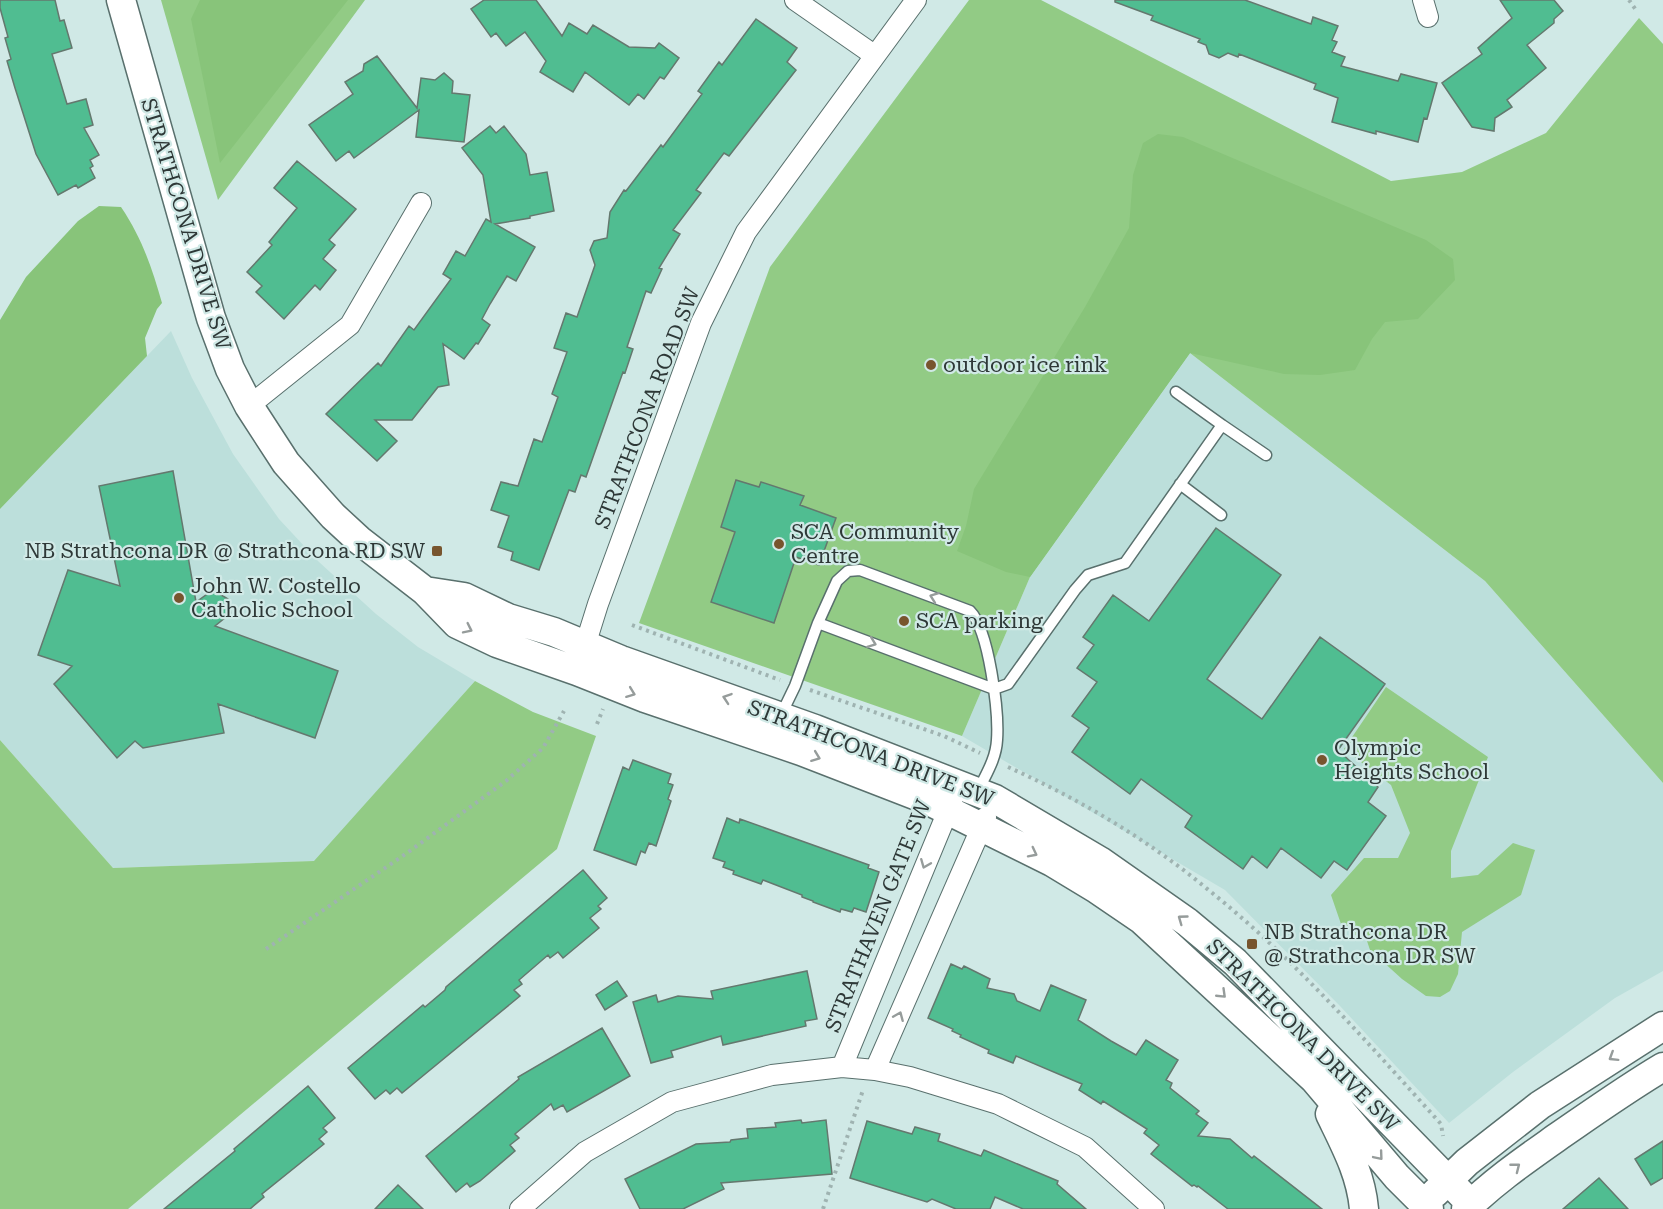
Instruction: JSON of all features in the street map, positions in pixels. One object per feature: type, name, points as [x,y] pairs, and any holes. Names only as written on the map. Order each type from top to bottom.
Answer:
[{"type":"street","name":"STRATHCONA DRIVE SW","points":[[121,0],[211,318],[231,369],[249,406],[286,463],[325,508],[359,540],[424,591],[457,624],[497,644],[581,658],[621,660],[780,716],[977,791],[1100,861],[1187,922],[1235,962],[1449,1181],[1471,1207],[1534,1153],[1663,1067]]},
{"type":"street","points":[[795,0],[874,55]]},
{"type":"street","name":"STRATHCONA ROAD SW","points":[[581,658],[598,604],[701,323],[746,232],[916,0]]},
{"type":"street","points":[[249,406],[350,325],[421,203]]},
{"type":"street","name":"STRATHCONA DRIVE SW","points":[[581,658],[645,698],[801,751],[906,791],[1052,862],[1095,888],[1142,920],[1314,1079],[1423,1207],[1467,1162],[1540,1105],[1663,1026]]},
{"type":"street","points":[[875,1070],[981,826],[977,791]]},
{"type":"street","name":"STRATHAVEN GATE SW","points":[[842,1067],[947,810],[977,791]]},
{"type":"street","points":[[520,1209],[585,1152],[672,1102],[772,1075],[842,1067],[875,1070],[910,1077],[998,1104],[1085,1147],[1154,1209]]},
{"type":"street","points":[[1314,1079],[1354,1165],[1364,1209]]},
{"type":"lane","points":[[1176,392],[1266,455]]},
{"type":"lane","points":[[818,623],[994,689],[1008,684],[1088,575],[1125,563],[1222,425]]},
{"type":"lane","points":[[1180,484],[1221,515]]},
{"type":"lane","points":[[780,716],[795,686],[818,623],[837,581],[848,571],[860,570],[970,611],[977,617],[985,643],[997,710],[997,740],[993,761],[977,791]]},
{"type":"path","points":[[1629,0],[1636,10]]},
{"type":"path","points":[[597,724],[604,709]]},
{"type":"path","points":[[266,949],[506,782],[543,748],[564,711]]},
{"type":"path","points":[[823,1209],[861,1095],[875,1070]]},
{"type":"shaded area","name":"John W. Costello Catholic School","points":[[171,331],[192,378],[233,454],[279,519],[319,562],[376,614],[418,647],[475,681],[315,861],[113,868],[0,740],[0,509]]},
{"type":"shaded area","name":"Olympic Heights School","points":[[1190,353],[1485,581],[1663,783],[1663,971],[1615,998],[1513,1072],[1449,1123],[1340,1006],[1225,890],[962,736],[1030,577]]},
{"type":"green space","points":[[161,0],[365,0],[218,200]]},
{"type":"green space","points":[[200,0],[348,0],[220,163],[191,19]]},
{"type":"green space","points":[[969,0],[1041,0],[1391,181],[1462,172],[1546,133],[1639,18],[1663,44],[1663,783],[1485,581],[1190,353],[1030,577],[962,736],[639,623],[770,267]]},
{"type":"green space","points":[[1158,134],[1183,137],[1426,240],[1453,259],[1455,280],[1418,319],[1385,322],[1372,339],[1355,370],[1320,375],[1284,374],[1190,353],[1030,577],[1006,572],[957,551],[966,526],[974,489],[1085,307],[1129,228],[1133,175],[1143,143]]},
{"type":"green space","points":[[99,206],[121,207],[141,242],[162,303],[157,309],[145,338],[147,356],[0,509],[0,320],[26,277],[78,221]]},
{"type":"green space","points":[[475,681],[533,712],[596,736],[557,849],[128,1209],[0,1209],[0,740],[113,868],[314,861]]},
{"type":"green space","points":[[1386,687],[1488,757],[1451,851],[1451,878],[1478,875],[1513,843],[1535,850],[1521,895],[1462,932],[1458,974],[1450,991],[1440,997],[1426,996],[1402,979],[1370,950],[1365,935],[1354,935],[1341,924],[1331,895],[1364,858],[1398,858],[1410,833],[1391,785],[1344,749]]},
{"type":"building","points":[[0,0],[55,0],[60,21],[64,20],[72,48],[52,54],[67,104],[86,99],[93,125],[84,128],[99,155],[90,160],[93,166],[90,168],[95,178],[78,188],[76,185],[58,195],[36,154],[7,61],[11,59],[5,38],[8,37]]},
{"type":"building","points":[[484,0],[536,0],[562,36],[569,23],[587,34],[593,25],[629,47],[655,48],[659,43],[679,58],[664,79],[660,77],[644,99],[638,94],[629,105],[585,72],[573,92],[540,72],[546,61],[525,32],[506,46],[496,33],[491,37],[471,9]]},
{"type":"building","points":[[1115,0],[1245,0],[1311,24],[1313,17],[1338,26],[1332,40],[1337,42],[1332,52],[1345,57],[1341,66],[1398,81],[1401,74],[1437,83],[1418,142],[1332,122],[1338,98],[1314,89],[1316,84],[1239,54],[1238,57],[1228,53],[1219,58],[1209,54],[1206,45],[1198,42],[1200,39],[1151,20],[1153,16],[1115,2]]},
{"type":"building","points":[[1500,0],[1554,0],[1563,11],[1554,19],[1554,23],[1527,45],[1546,68],[1507,100],[1512,107],[1495,118],[1494,131],[1472,127],[1442,83],[1482,54],[1478,48],[1512,18]]},
{"type":"building","points":[[756,19],[797,48],[787,62],[796,70],[729,156],[724,153],[696,190],[701,193],[673,230],[680,234],[659,268],[662,269],[651,293],[646,291],[627,347],[633,349],[586,477],[581,475],[575,492],[569,490],[539,570],[511,560],[513,552],[498,547],[509,516],[491,510],[501,482],[518,486],[534,439],[542,442],[558,397],[552,394],[567,352],[554,348],[566,313],[577,317],[595,265],[590,250],[594,241],[607,238],[610,212],[624,190],[626,191],[661,145],[663,147],[702,94],[698,91],[719,62],[722,65]]},
{"type":"building","points":[[377,56],[417,108],[421,78],[435,80],[444,73],[453,81],[452,93],[470,95],[464,142],[416,137],[419,110],[354,158],[349,151],[336,161],[309,125],[353,94],[345,82],[363,71],[364,64]]},
{"type":"building","points":[[490,126],[496,133],[504,126],[526,154],[530,175],[547,172],[554,211],[495,224],[535,247],[516,281],[507,276],[482,319],[490,325],[478,344],[476,343],[464,359],[443,344],[449,385],[438,387],[412,420],[375,420],[397,441],[377,461],[326,414],[378,363],[381,366],[409,326],[414,330],[451,279],[443,274],[456,251],[465,256],[486,219],[491,222],[483,175],[462,148]]},
{"type":"building","points":[[297,161],[356,209],[329,240],[335,245],[323,259],[336,270],[320,290],[315,285],[284,319],[256,292],[262,286],[247,272],[272,245],[269,242],[297,208],[274,188]]},
{"type":"building","points":[[173,471],[196,602],[213,590],[228,599],[231,613],[215,626],[338,671],[315,738],[218,704],[224,733],[143,748],[135,741],[117,758],[54,684],[72,666],[38,655],[68,570],[120,586],[99,486]]},
{"type":"building","name":"SCA Community Centre","points":[[736,480],[759,487],[761,482],[804,496],[800,505],[836,518],[819,565],[796,557],[774,623],[711,602],[735,532],[721,527]]},
{"type":"building","points":[[1216,528],[1281,575],[1207,679],[1262,719],[1320,637],[1385,684],[1338,750],[1378,787],[1368,802],[1386,816],[1347,870],[1334,861],[1321,878],[1281,848],[1267,868],[1252,856],[1243,869],[1185,827],[1192,816],[1141,779],[1130,794],[1072,752],[1089,728],[1072,716],[1097,682],[1077,668],[1094,645],[1083,637],[1113,595],[1149,621]]},
{"type":"building","points":[[633,760],[671,774],[668,783],[673,785],[668,799],[671,801],[656,846],[649,843],[645,853],[641,851],[636,865],[594,850],[623,767],[629,770]]},
{"type":"building","points":[[727,818],[739,823],[740,819],[869,865],[868,868],[879,872],[866,912],[854,908],[852,912],[841,909],[840,912],[763,880],[761,884],[733,874],[734,871],[723,867],[725,862],[713,858]]},
{"type":"building","points":[[583,870],[607,898],[598,906],[601,909],[590,918],[599,928],[563,958],[558,952],[550,958],[548,955],[519,980],[522,984],[514,990],[520,996],[402,1093],[397,1088],[390,1094],[386,1090],[375,1099],[348,1068],[423,1005],[425,1007]]},
{"type":"building","points":[[951,964],[962,969],[964,966],[990,979],[987,988],[1014,994],[1017,1001],[1040,1011],[1051,985],[1086,1000],[1078,1020],[1111,1041],[1136,1055],[1146,1040],[1178,1060],[1166,1080],[1172,1083],[1170,1088],[1199,1111],[1196,1114],[1208,1123],[1198,1136],[1230,1139],[1322,1209],[1228,1209],[1198,1186],[1192,1186],[1151,1154],[1159,1145],[1144,1133],[1147,1129],[1103,1101],[1101,1104],[1079,1090],[1082,1084],[1016,1056],[1013,1063],[988,1053],[989,1050],[960,1037],[961,1035],[952,1031],[953,1029],[928,1018]]},
{"type":"building","points":[[807,971],[817,1019],[805,1021],[806,1026],[723,1045],[721,1036],[671,1051],[673,1057],[651,1063],[633,1002],[656,995],[658,1002],[678,996],[713,999],[711,991]]},
{"type":"building","points":[[617,981],[627,996],[605,1010],[596,995]]},
{"type":"building","points":[[602,1028],[630,1076],[567,1112],[563,1105],[554,1110],[551,1104],[515,1134],[519,1138],[510,1145],[515,1151],[480,1181],[470,1187],[467,1183],[456,1192],[426,1156],[519,1079],[518,1077]]},
{"type":"building","points":[[308,1086],[335,1118],[323,1128],[327,1132],[319,1139],[324,1144],[262,1194],[264,1197],[250,1209],[164,1209],[235,1151],[234,1149]]},
{"type":"building","points":[[801,1120],[802,1123],[826,1120],[832,1174],[721,1183],[724,1189],[683,1209],[640,1209],[625,1179],[696,1144],[730,1142],[748,1138],[747,1129],[776,1127],[775,1123]]},
{"type":"building","points":[[867,1121],[912,1134],[915,1127],[940,1134],[938,1141],[981,1156],[984,1150],[1058,1181],[1057,1184],[1086,1209],[1023,1209],[995,1197],[990,1209],[956,1209],[932,1199],[927,1202],[850,1178]]},
{"type":"building","points":[[1663,1141],[1663,1178],[1651,1185],[1635,1159]]},
{"type":"building","points":[[1599,1178],[1628,1209],[1563,1209]]},
{"type":"building","points":[[398,1185],[423,1209],[375,1209]]},
{"type":"place","name":"outdoor ice rink","points":[[931,365]]},
{"type":"place","name":"SCA Community Centre","points":[[779,544]]},
{"type":"place","name":"NB Strathcona DR @ Strathcona RD SW","points":[[437,551]]},
{"type":"place","name":"John W. Costello Catholic School","points":[[179,598]]},
{"type":"place","name":"SCA parking","points":[[904,621]]},
{"type":"place","name":"Olympic Heights School","points":[[1322,760]]},
{"type":"place","name":"NB Strathcona DR @ Strathcona DR SW","points":[[1252,944]]}]
